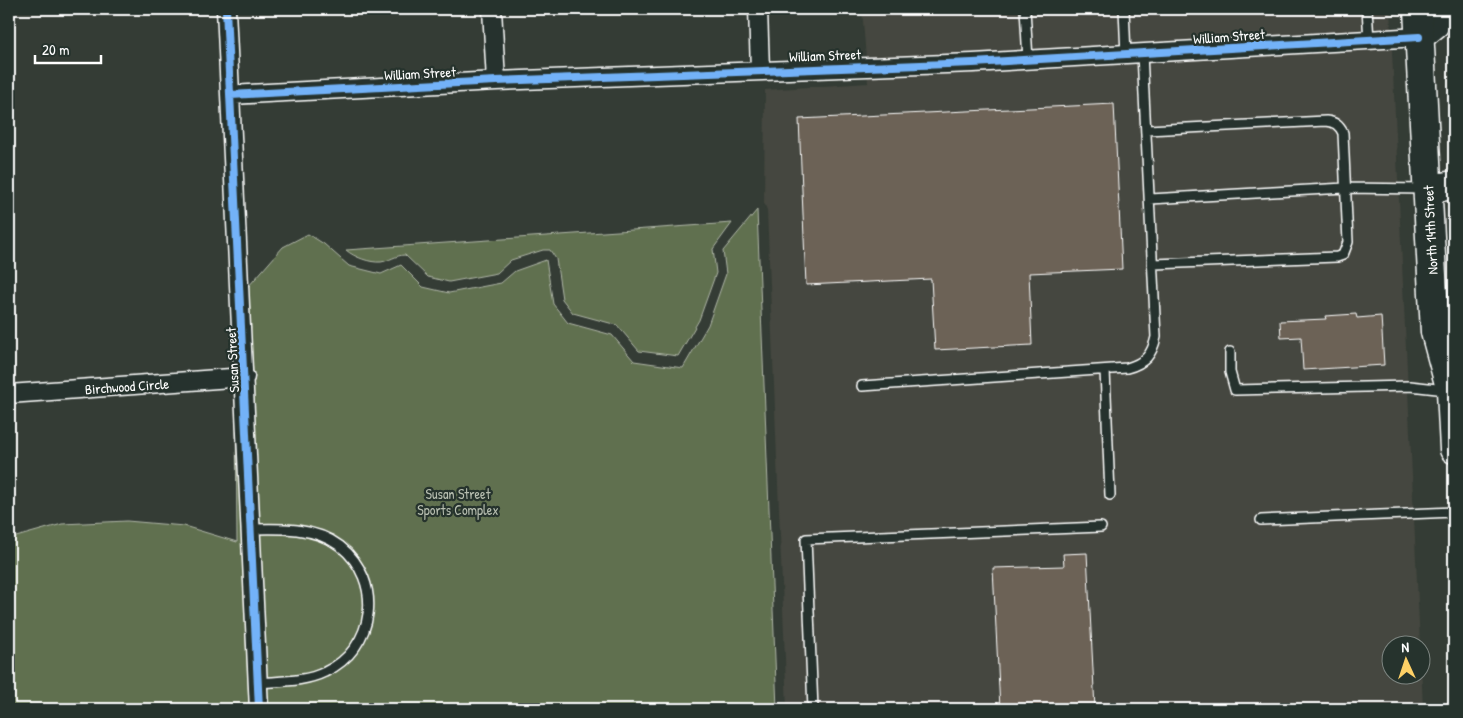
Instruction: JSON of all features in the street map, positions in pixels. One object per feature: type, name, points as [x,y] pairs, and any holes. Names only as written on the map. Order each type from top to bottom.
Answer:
[{"type":"main road","name":"North 14th Street","points":[[1418,9],[1419,37],[1441,187],[1436,332],[1453,387],[1454,449]]},
{"type":"main road","points":[[1419,37],[1434,24],[1445,9]]},
{"type":"street","name":"Susan Street","points":[[226,9],[245,377],[259,709]]},
{"type":"street","points":[[492,9],[496,81]]},
{"type":"street","points":[[758,9],[760,70]]},
{"type":"street","name":"William Street","points":[[231,95],[496,81],[1028,60],[1419,37]]},
{"type":"street","name":"Birchwood Circle","points":[[9,394],[245,377]]},
{"type":"lane","points":[[1025,9],[1028,60]]},
{"type":"lane","points":[[862,386],[1127,368],[1138,365],[1153,351],[1156,337],[1147,130],[1124,9]]},
{"type":"lane","points":[[1367,9],[1369,40]]},
{"type":"lane","points":[[1147,130],[1333,122],[1340,126],[1343,134],[1348,242],[1343,255],[1337,257],[1154,264]]},
{"type":"lane","points":[[1150,199],[1345,188],[1441,187]]},
{"type":"lane","points":[[1230,352],[1230,372],[1235,390],[1410,386],[1453,387]]},
{"type":"lane","points":[[1105,370],[1110,495]]},
{"type":"lane","points":[[1261,520],[1454,512]]},
{"type":"lane","points":[[813,709],[806,539],[1101,527]]},
{"type":"lane","points":[[251,529],[293,529],[321,536],[340,546],[355,562],[364,577],[369,592],[368,622],[361,640],[338,665],[304,679],[258,683]]},
{"type":"shaded area","points":[[862,9],[1390,9],[1420,636],[1380,636],[1380,686],[1422,686],[1423,709],[787,709],[767,210],[764,203],[765,90],[868,83]]},
{"type":"green space","name":"Susan Street Sports Complex","points":[[757,210],[777,709],[258,709],[241,295],[283,247],[308,234],[324,244],[349,266],[381,274],[401,265],[423,287],[449,293],[501,283],[515,271],[546,260],[553,304],[568,323],[612,335],[634,361],[683,368],[708,325],[726,274],[723,251]]},
{"type":"green space","points":[[732,223],[713,249],[716,273],[699,320],[678,356],[639,351],[617,325],[573,313],[562,299],[556,259],[550,250],[543,250],[511,260],[497,273],[449,282],[428,277],[405,255],[384,261],[372,262],[353,255],[346,250]]},
{"type":"green space","points":[[236,413],[249,704],[246,709],[9,709],[9,539],[62,524],[127,521],[184,526],[237,542]]},
{"type":"building","points":[[1114,104],[1122,269],[1029,273],[1032,345],[935,350],[931,279],[806,285],[799,119]]},
{"type":"building","points":[[1356,314],[1357,318],[1381,316],[1384,365],[1303,370],[1301,337],[1281,338],[1280,321],[1326,319],[1325,316]]},
{"type":"building","points":[[1087,553],[1095,709],[1000,709],[993,568],[1064,566],[1063,554]]},
{"type":"cycle path","points":[[226,9],[259,709]]},
{"type":"cycle path","points":[[231,95],[496,81],[973,63],[1419,37]]}]
